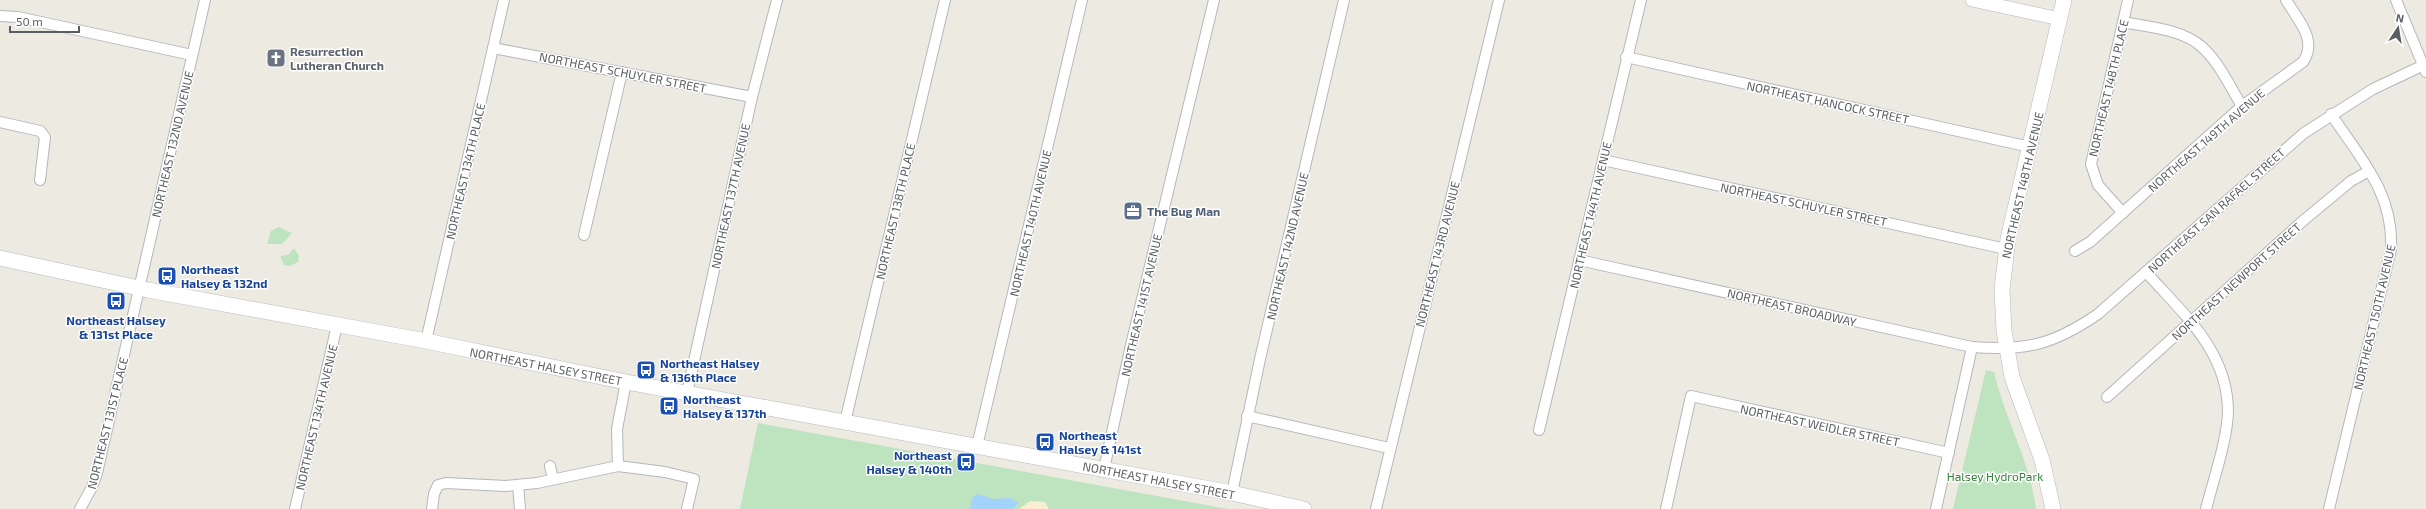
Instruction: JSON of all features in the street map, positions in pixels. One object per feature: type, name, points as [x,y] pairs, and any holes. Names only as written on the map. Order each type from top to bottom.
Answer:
[{"type":"main road","name":"NORTHEAST 148TH AVENUE","points":[[2053,509],[2042,460],[2015,389],[2006,350],[2002,305],[2006,249],[2064,0]]},
{"type":"main road","name":"NORTHEAST HALSEY STREET","points":[[0,258],[139,288],[426,341],[626,382],[1104,469],[1232,493],[1304,509]]},
{"type":"street","name":"NORTHEAST 132ND AVENUE","points":[[139,288],[205,0]]},
{"type":"street","name":"NORTHEAST 134TH PLACE","points":[[426,341],[504,0]]},
{"type":"street","name":"NORTHEAST 137TH AVENUE","points":[[687,393],[752,97],[777,0]]},
{"type":"street","name":"NORTHEAST 138TH PLACE","points":[[845,422],[945,0]]},
{"type":"street","name":"NORTHEAST 140TH AVENUE","points":[[977,446],[1082,0]]},
{"type":"street","name":"NORTHEAST 141ST AVENUE","points":[[1104,469],[1131,345],[1214,0]]},
{"type":"street","name":"NORTHEAST 142ND AVENUE","points":[[1232,493],[1247,416],[1344,0]]},
{"type":"street","name":"NORTHEAST 143RD AVENUE","points":[[1376,509],[1389,448],[1499,0]]},
{"type":"street","name":"NORTHEAST 144TH AVENUE","points":[[1539,430],[1626,57],[1641,0]]},
{"type":"street","points":[[1972,0],[2060,19]]},
{"type":"street","name":"NORTHEAST 148TH PLACE","points":[[2123,213],[2098,185],[2091,164],[2128,0]]},
{"type":"street","name":"NORTHEAST 149TH AVENUE","points":[[2075,251],[2090,242],[2242,106],[2303,62],[2308,54],[2310,41],[2286,0]]},
{"type":"street","points":[[2396,0],[2425,67]]},
{"type":"street","points":[[0,16],[18,17],[192,55]]},
{"type":"street","points":[[2123,22],[2176,34],[2195,42],[2212,58],[2242,106]]},
{"type":"street","name":"NORTHEAST SCHUYLER STREET","points":[[493,48],[752,97]]},
{"type":"street","name":"NORTHEAST HANCOCK STREET","points":[[1626,57],[2030,147]]},
{"type":"street","name":"NORTHEAST SAN RAFAEL STREET","points":[[2006,350],[2025,348],[2045,342],[2081,326],[2098,314],[2146,272],[2274,157],[2331,114],[2373,89],[2425,67]]},
{"type":"street","points":[[584,235],[622,72]]},
{"type":"street","name":"NORTHEAST 150TH AVENUE","points":[[2329,509],[2391,249],[2390,216],[2384,196],[2331,114]]},
{"type":"street","points":[[0,122],[40,131],[45,137],[40,180]]},
{"type":"street","name":"NORTHEAST SCHUYLER STREET","points":[[1603,160],[2006,249]]},
{"type":"street","name":"NORTHEAST NEWPORT STREET","points":[[2107,397],[2310,215],[2351,181],[2369,171]]},
{"type":"street","name":"NORTHEAST BROADWAY","points":[[1579,260],[1972,347],[2006,350]]},
{"type":"street","points":[[2146,272],[2191,322],[2210,346],[2221,366],[2228,411],[2206,509]]},
{"type":"street","name":"NORTHEAST 131ST PLACE","points":[[80,509],[92,487],[96,473],[139,288]]},
{"type":"street","name":"NORTHEAST 134TH AVENUE","points":[[295,509],[337,325]]},
{"type":"street","points":[[1936,509],[1972,347]]},
{"type":"street","points":[[618,466],[617,429],[626,382]]},
{"type":"street","name":"NORTHEAST WEIDLER STREET","points":[[1666,509],[1691,396],[1949,453]]},
{"type":"street","points":[[1247,416],[1389,448]]},
{"type":"street","points":[[550,466],[554,479]]},
{"type":"street","points":[[432,509],[434,494],[438,485],[456,483],[518,485],[618,466],[664,472],[694,479],[687,509]]},
{"type":"street","points":[[518,485],[520,509]]},
{"type":"green space","points":[[279,227],[292,233],[282,244],[267,244],[271,231]]},
{"type":"green space","points":[[294,248],[299,256],[298,262],[290,266],[284,265],[280,256],[288,255]]},
{"type":"green space","name":"Halsey HydroPark","points":[[1986,370],[1994,372],[2004,406],[2023,457],[2033,491],[2036,509],[1953,509]]},
{"type":"green space","points":[[758,423],[1228,509],[740,509]]},
{"type":"sand","points":[[1030,501],[1045,502],[1049,509],[1019,509]]},
{"type":"water","points":[[978,494],[993,499],[1011,498],[1018,503],[1013,509],[970,509],[972,498]]},
{"type":"place","name":"Resurrection Lutheran Church","points":[[276,58]]},
{"type":"place","name":"The Bug Man","points":[[1133,211]]},
{"type":"place","name":"Northeast Halsey & 132nd","points":[[167,276]]},
{"type":"place","name":"Northeast Halsey & 131st Place","points":[[116,301]]},
{"type":"place","name":"Northeast Halsey & 136th Place","points":[[646,370]]},
{"type":"place","name":"Northeast Halsey & 137th","points":[[669,406]]},
{"type":"place","name":"Northeast Halsey & 141st","points":[[1045,442]]},
{"type":"place","name":"Northeast Halsey & 140th","points":[[966,462]]}]
